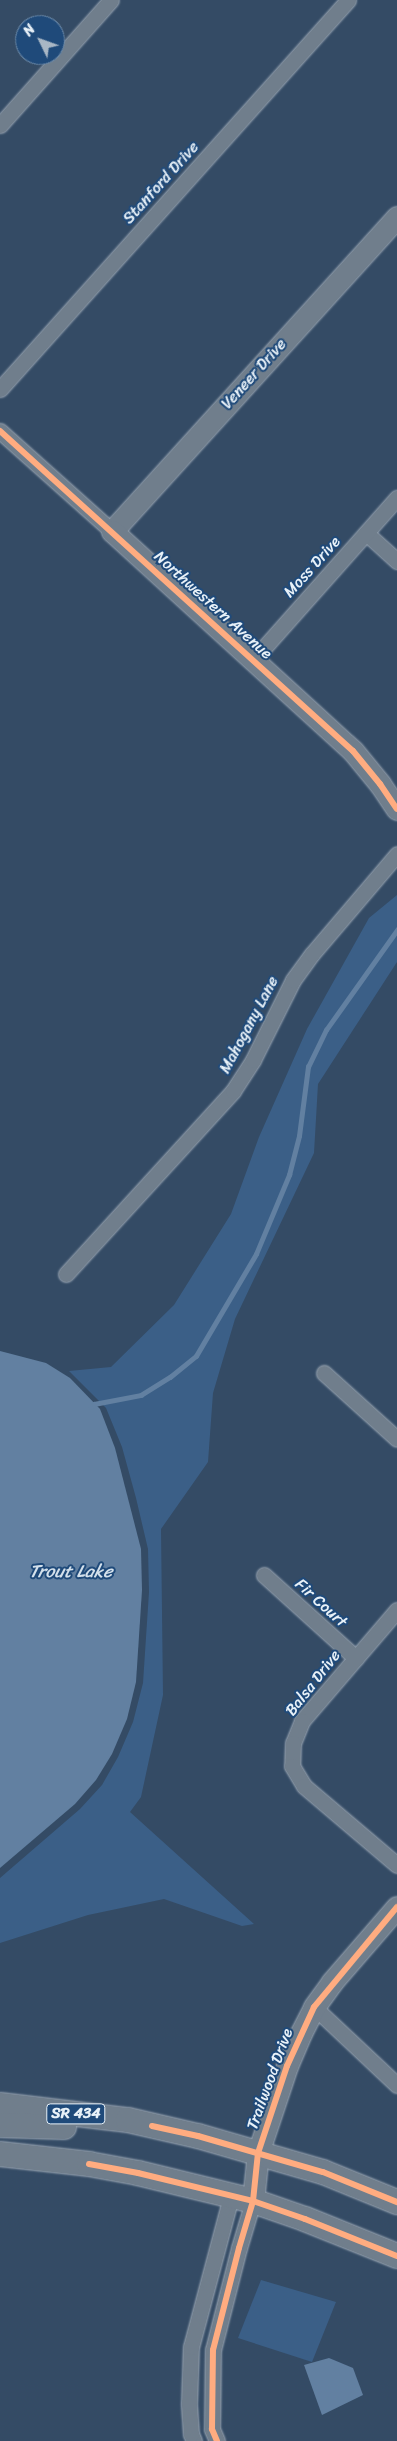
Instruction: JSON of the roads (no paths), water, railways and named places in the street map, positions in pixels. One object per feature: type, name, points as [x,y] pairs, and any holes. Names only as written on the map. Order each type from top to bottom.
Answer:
[{"type":"main road","name":"SR 434","points":[[0,2105],[128,2120],[258,2153],[323,2172],[397,2202]]},
{"type":"main road","points":[[0,2125],[83,2127],[128,2120]]},
{"type":"main road","points":[[0,2154],[114,2169],[242,2199],[305,2219],[397,2256]]},
{"type":"street","points":[[0,125],[111,0]]},
{"type":"street","name":"Stanford Drive","points":[[0,389],[348,0]]},
{"type":"street","name":"Veneer Drive","points":[[112,531],[397,217]]},
{"type":"street","name":"Northwestern Avenue","points":[[0,431],[353,750],[397,809]]},
{"type":"street","name":"Moss Drive","points":[[253,660],[397,498]]},
{"type":"street","points":[[366,533],[397,561]]},
{"type":"street","name":"Mahogany Lane","points":[[66,1274],[233,1091],[253,1060],[293,980],[312,954],[397,854]]},
{"type":"street","points":[[324,1373],[397,1439]]},
{"type":"street","name":"Fir Court","points":[[264,1575],[356,1658]]},
{"type":"street","name":"Balsa Drive","points":[[397,1610],[302,1720],[293,1743],[292,1766],[304,1786],[397,1866]]},
{"type":"street","name":"Trailwood Drive","points":[[242,2199],[287,2066],[314,2007],[332,1982],[397,1907]]},
{"type":"street","points":[[314,2007],[397,2085]]},
{"type":"street","points":[[194,2441],[191,2434],[189,2403],[191,2347],[242,2199]]},
{"type":"street","points":[[217,2441],[212,2429],[213,2350],[239,2248],[242,2199]]},
{"type":"water","name":"Trout Lake","points":[[0,1351],[46,1363],[70,1378],[100,1409],[115,1448],[141,1549],[142,1590],[136,1682],[127,1719],[112,1754],[96,1780],[75,1804],[0,1868]]},
{"type":"water","points":[[329,2358],[353,2368],[363,2395],[322,2415],[304,2365]]},
{"type":"waterway","points":[[91,1407],[94,1404],[141,1395],[170,1377],[196,1356],[256,1254],[289,1175],[299,1136],[308,1067],[326,1030],[397,930]]}]
